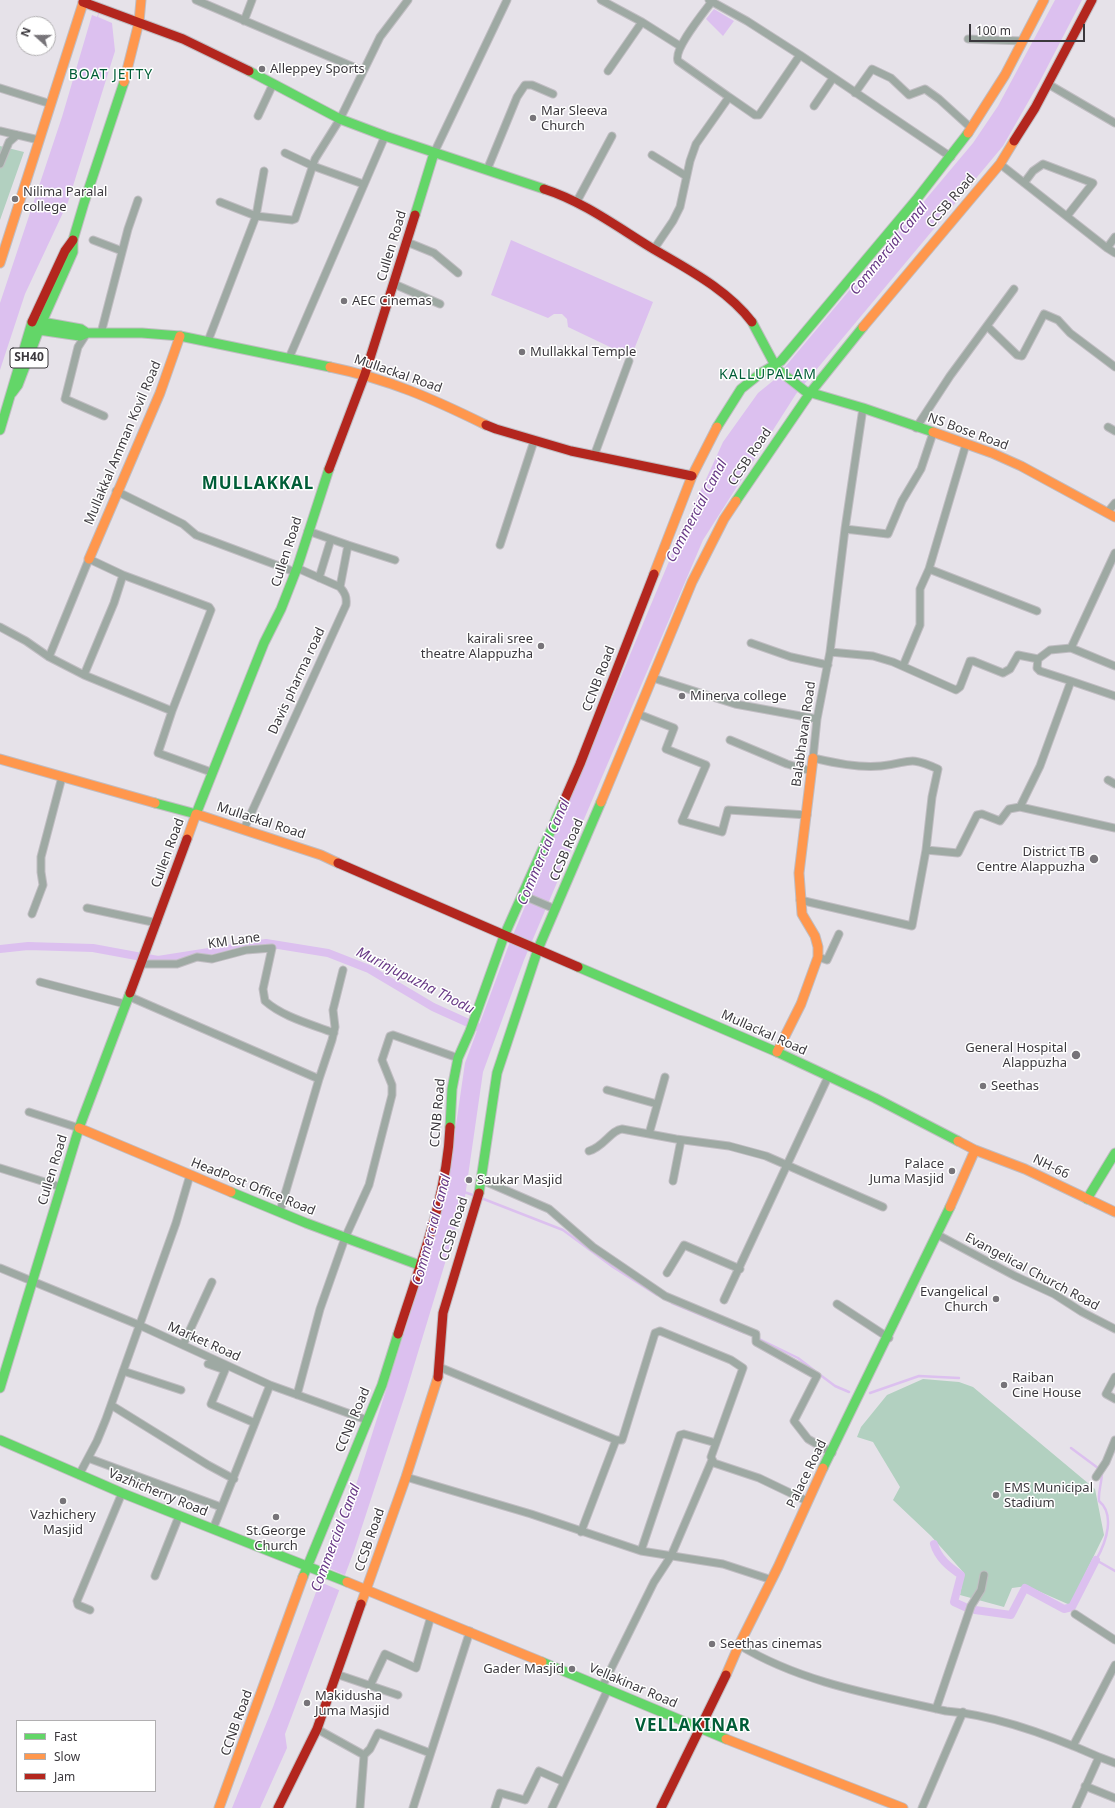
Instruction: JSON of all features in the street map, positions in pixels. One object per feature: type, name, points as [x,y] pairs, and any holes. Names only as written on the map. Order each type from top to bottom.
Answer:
[{"type":"main road","points":[[36,326],[65,251],[73,240],[125,80],[139,22],[141,0]]},
{"type":"main road","name":"CCNB Road","points":[[219,1808],[307,1567],[382,1385],[443,1181],[449,1149],[452,1090],[458,1058],[470,1031],[505,936],[524,896],[580,764],[692,476],[711,437],[741,389],[761,373],[776,367],[867,262],[951,157],[998,88],[1044,0]]},
{"type":"main road","name":"CCSB Road","points":[[278,1808],[317,1729],[406,1477],[438,1378],[443,1314],[482,1180],[497,1073],[536,949],[552,908],[638,714],[708,547],[724,519],[807,392],[1000,164],[1017,139],[1048,84],[1092,0]]},
{"type":"main road","points":[[0,263],[83,1],[183,39],[340,119],[434,153],[552,191],[596,213],[689,269],[732,301],[745,313],[754,325],[776,367],[807,392]]},
{"type":"main road","name":"Cullen Road","points":[[0,1388],[79,1128],[157,923],[211,772],[264,643],[281,609],[296,570],[334,454],[365,374],[434,153]]},
{"type":"main road","name":"Mullackal Road","points":[[36,326],[81,329],[87,333],[142,333],[180,336],[365,374],[418,392],[496,429],[594,456],[665,469],[692,476]]},
{"type":"main road","name":"SH40","points":[[0,430],[12,393],[13,382],[36,326]]},
{"type":"main road","name":"Mullakkal Amman Kovil Road","points":[[89,559],[116,492],[168,376],[180,336]]},
{"type":"main road","name":"NS Bose Road","points":[[807,392],[863,408],[916,428],[966,444],[1021,466],[1111,515]]},
{"type":"main road","name":"Balabhavan Road","points":[[777,1052],[801,1004],[818,957],[818,947],[815,936],[802,914],[799,873],[813,758]]},
{"type":"main road","name":"Mullackal Road","points":[[0,759],[196,814],[321,855],[505,936],[777,1052],[875,1098],[975,1150]]},
{"type":"main road","name":"HeadPost Office Road","points":[[79,1128],[345,1238],[419,1265]]},
{"type":"main road","name":"NH-66","points":[[975,1150],[1025,1169],[1115,1212]]},
{"type":"main road","name":"Palace Road","points":[[661,1808],[701,1729],[730,1668],[739,1645],[772,1580],[807,1501],[889,1338],[938,1235],[975,1150]]},
{"type":"main road","points":[[1088,1199],[1115,1153]]},
{"type":"main road","name":"Vazhicherry Road","points":[[0,1440],[122,1493],[316,1570]]},
{"type":"main road","name":"Vellakinar Road","points":[[316,1570],[470,1631],[701,1729],[903,1808]]},
{"type":"street","points":[[196,0],[363,71]]},
{"type":"street","points":[[244,21],[252,0]]},
{"type":"street","points":[[220,202],[256,216],[292,220],[295,218],[313,166],[340,119],[380,36],[408,0]]},
{"type":"street","points":[[434,153],[507,0]]},
{"type":"street","points":[[601,0],[642,22],[680,46]]},
{"type":"street","points":[[800,55],[759,115],[755,115],[678,61],[677,54],[680,46],[711,1],[747,21],[800,55],[951,157]]},
{"type":"street","points":[[608,71],[642,22]]},
{"type":"street","points":[[968,39],[1023,41]]},
{"type":"street","points":[[855,93],[872,69],[890,78],[909,95],[925,89],[971,128]]},
{"type":"street","points":[[814,106],[833,78]]},
{"type":"street","points":[[258,116],[273,84]]},
{"type":"street","points":[[1048,84],[1115,123]]},
{"type":"street","points":[[487,170],[517,97],[525,85],[532,85],[553,94]]},
{"type":"street","points":[[0,88],[51,104]]},
{"type":"street","points":[[654,249],[673,221],[680,206],[686,176],[696,144],[729,97]]},
{"type":"street","points":[[0,131],[39,140]]},
{"type":"street","points":[[0,164],[9,142],[17,135]]},
{"type":"street","points":[[289,358],[385,136]]},
{"type":"street","points":[[576,203],[612,136]]},
{"type":"street","points":[[285,153],[313,166],[363,184]]},
{"type":"street","points":[[652,155],[686,176]]},
{"type":"street","points":[[1000,164],[1115,253]]},
{"type":"street","points":[[1024,183],[1033,170],[1043,164],[1093,183],[1067,216]]},
{"type":"street","points":[[208,341],[256,216],[264,171]]},
{"type":"street","points":[[101,333],[122,252],[138,200]]},
{"type":"street","points":[[1107,248],[1115,237]]},
{"type":"street","points":[[93,240],[122,252]]},
{"type":"street","points":[[407,242],[434,253],[458,273]]},
{"type":"street","points":[[394,284],[440,304]]},
{"type":"street","points":[[916,428],[950,376],[1014,289]]},
{"type":"street","points":[[987,326],[1017,355],[1022,356],[1044,314],[1058,320],[1070,333],[1115,367]]},
{"type":"street","points":[[87,333],[78,347],[65,399],[104,416]]},
{"type":"street","points":[[594,456],[629,361]]},
{"type":"street","name":"Balabhavan Road","points":[[813,758],[817,719],[830,652],[844,529],[863,408]]},
{"type":"street","points":[[1108,427],[1115,432]]},
{"type":"street","points":[[844,529],[888,534],[902,501],[921,469],[933,433]]},
{"type":"street","points":[[500,545],[534,440]]},
{"type":"street","points":[[903,666],[920,625],[920,589],[929,569],[966,444]]},
{"type":"street","points":[[116,492],[183,524],[196,535],[319,578],[340,587],[348,545]]},
{"type":"street","points":[[1111,515],[1115,503]]},
{"type":"street","points":[[308,531],[395,560]]},
{"type":"street","points":[[319,578],[331,539]]},
{"type":"street","points":[[1071,648],[1115,553]]},
{"type":"street","points":[[49,657],[89,559],[123,575],[211,608],[172,711],[158,753],[211,772]]},
{"type":"street","points":[[929,569],[1037,611]]},
{"type":"street","points":[[84,675],[114,603],[123,575]]},
{"type":"street","name":"Davis pharma road","points":[[244,829],[346,605],[347,598],[344,591],[340,587]]},
{"type":"street","points":[[0,627],[26,641],[49,657],[84,675],[132,693],[172,711]]},
{"type":"street","points":[[752,643],[791,657],[828,665]]},
{"type":"street","points":[[1115,666],[1071,648],[1050,650],[1038,659],[1037,668],[1040,671],[1115,696]]},
{"type":"street","points":[[830,652],[873,656],[903,666],[956,690],[960,687],[970,661],[1003,673],[1010,669],[1018,655],[1038,659]]},
{"type":"street","points":[[653,678],[735,704],[817,719]]},
{"type":"street","points":[[1020,807],[1040,766],[1071,681]]},
{"type":"street","points":[[638,714],[674,728],[666,749],[706,764],[682,821],[722,832],[728,810],[807,816]]},
{"type":"street","points":[[730,740],[787,764],[811,770]]},
{"type":"street","points":[[800,900],[912,926],[926,850],[932,797],[938,769],[916,760],[908,760],[882,766],[856,766],[813,758]]},
{"type":"street","points":[[32,914],[43,885],[41,857],[62,777]]},
{"type":"street","points":[[926,850],[958,853],[977,815],[982,814],[1000,821],[1009,809],[1020,807],[1115,828]]},
{"type":"street","points":[[524,896],[552,908]]},
{"type":"street","points":[[87,908],[157,923]]},
{"type":"street","points":[[818,957],[827,960],[839,934]]},
{"type":"street","name":"KM Lane","points":[[141,964],[177,964],[197,957],[212,959],[246,950],[272,948],[263,989],[265,1001],[273,1008],[284,1014],[334,1034]]},
{"type":"street","points":[[280,1211],[319,1079],[334,1034],[335,1027],[333,1010],[343,970]]},
{"type":"street","points":[[40,982],[127,1000],[319,1079]]},
{"type":"street","points":[[297,1395],[320,1309],[345,1238],[369,1185],[392,1095],[392,1086],[382,1060],[390,1036],[394,1035],[458,1058]]},
{"type":"street","points":[[649,1134],[665,1077]]},
{"type":"street","points":[[724,1300],[740,1269],[786,1165],[828,1077]]},
{"type":"street","points":[[607,1090],[657,1104]]},
{"type":"street","points":[[29,1112],[79,1128]]},
{"type":"street","points":[[589,1151],[598,1148],[618,1129],[681,1140],[729,1146],[766,1156],[883,1207]]},
{"type":"street","points":[[673,1182],[681,1140]]},
{"type":"street","points":[[0,1168],[61,1187]]},
{"type":"street","points":[[79,1475],[97,1441],[111,1405],[176,1223],[190,1175]]},
{"type":"street","points":[[482,1180],[549,1209],[593,1247],[665,1296],[756,1338],[817,1376],[794,1421],[808,1440],[832,1453]]},
{"type":"street","name":"Evangelical Church Road","points":[[938,1235],[1015,1276],[1054,1294],[1082,1312],[1115,1329]]},
{"type":"street","points":[[667,1273],[684,1245],[740,1269]]},
{"type":"street","name":"Market Road","points":[[0,1268],[139,1325],[270,1385],[367,1420]]},
{"type":"street","points":[[183,1345],[212,1282]]},
{"type":"street","points":[[837,1304],[889,1338]]},
{"type":"street","points":[[439,1367],[616,1440],[622,1440],[623,1438],[655,1333],[660,1330],[740,1364],[743,1368],[716,1443],[712,1460],[671,1556],[654,1582],[552,1808]]},
{"type":"street","points":[[208,1364],[225,1370],[211,1404],[255,1423]]},
{"type":"street","points":[[123,1371],[181,1390]]},
{"type":"street","points":[[1115,1378],[1106,1394],[1115,1399]]},
{"type":"street","points":[[213,1529],[270,1385]]},
{"type":"street","points":[[111,1405],[208,1465],[234,1478]]},
{"type":"street","points":[[640,1551],[680,1435],[684,1434],[716,1443]]},
{"type":"street","points":[[581,1532],[616,1440]]},
{"type":"street","points":[[1096,1477],[1106,1462],[1115,1440]]},
{"type":"street","points":[[88,1458],[221,1507]]},
{"type":"street","points":[[712,1460],[759,1478],[807,1501]]},
{"type":"street","points":[[406,1477],[532,1514],[640,1551],[723,1564],[772,1580]]},
{"type":"street","points":[[90,1610],[78,1605],[77,1601],[122,1493]]},
{"type":"street","points":[[155,1576],[179,1516]]},
{"type":"street","points":[[936,1709],[971,1606],[981,1590],[984,1575]]},
{"type":"street","points":[[1075,1614],[1115,1640]]},
{"type":"street","points":[[370,1686],[385,1654],[416,1668],[431,1616]]},
{"type":"street","points":[[413,1808],[470,1631]]},
{"type":"street","points":[[739,1645],[759,1657],[812,1680],[936,1709],[963,1712],[1032,1731],[1115,1763]]},
{"type":"street","points":[[1073,1746],[1115,1665]]},
{"type":"street","points":[[336,1674],[398,1696]]},
{"type":"street","points":[[922,1808],[963,1712]]},
{"type":"street","points":[[317,1729],[364,1755]]},
{"type":"street","points":[[360,1808],[364,1755],[370,1750],[378,1733],[430,1753]]},
{"type":"street","points":[[1076,1808],[1099,1757]]},
{"type":"street","points":[[496,1808],[500,1793],[525,1800],[539,1771],[564,1782]]},
{"type":"street","points":[[1085,1786],[1115,1798]]},
{"type":"green space","points":[[0,146],[24,152],[0,220]]},
{"type":"green space","name":"EMS Municipal Stadium","points":[[923,1379],[959,1382],[973,1387],[1095,1489],[1104,1535],[1070,1605],[1027,1586],[1012,1588],[1004,1607],[960,1595],[964,1573],[931,1536],[893,1500],[900,1487],[873,1442],[857,1437],[861,1427],[887,1395]]},
{"type":"water","points":[[103,0],[98,17],[112,23],[115,51],[68,202],[25,294],[0,370],[0,303],[62,117],[92,15],[97,17]]},
{"type":"water","name":"Commercial Canal","points":[[1055,0],[1082,0],[1039,83],[1003,146],[796,394],[703,540],[524,960],[483,1072],[465,1197],[406,1392],[354,1551],[285,1734],[287,1748],[260,1808],[232,1808],[273,1707],[355,1488],[424,1270],[448,1180],[465,1063],[508,947],[675,547],[723,442],[758,393],[774,380],[973,143],[998,106]]},
{"type":"water","points":[[714,9],[734,21],[723,36],[706,19]]},
{"type":"water","points":[[511,240],[653,302],[631,357],[568,327],[567,319],[562,314],[554,314],[548,318],[491,295]]},
{"type":"pier","points":[[324,1566],[347,1576],[341,1591],[318,1581]]},
{"type":"waterway","name":"Murinjupuzha Thodu","points":[[0,949],[28,946],[93,948],[158,960],[266,943],[328,953],[369,969],[433,1007],[486,1031]]},
{"type":"waterway","points":[[464,1192],[476,1196]]},
{"type":"waterway","points":[[481,1198],[563,1230],[613,1267],[657,1295]]},
{"type":"waterway","points":[[672,1303],[745,1333]]},
{"type":"waterway","points":[[757,1338],[798,1358],[815,1371]]},
{"type":"waterway","points":[[819,1374],[835,1386],[849,1392]]},
{"type":"waterway","points":[[870,1393],[919,1376],[959,1378]]},
{"type":"waterway","points":[[1071,1448],[1102,1471],[1099,1501],[1104,1506],[1107,1513],[1108,1528],[1103,1545],[1096,1560],[1115,1571]]},
{"type":"waterway","points":[[934,1544],[938,1554],[944,1562],[961,1575],[954,1602],[965,1607]]},
{"type":"waterway","points":[[975,1610],[1011,1615],[1025,1588],[1064,1609],[1072,1607],[1096,1560]]},
{"type":"traffic: fast","points":[[249,71],[340,119],[385,136],[544,189]]},
{"type":"traffic: fast","points":[[87,333],[81,329],[42,322],[73,252],[73,240],[84,203],[124,82]]},
{"type":"traffic: fast","points":[[717,427],[741,389],[761,373],[781,361],[916,200],[968,133]]},
{"type":"traffic: fast","points":[[415,215],[434,153]]},
{"type":"traffic: fast","points":[[0,430],[32,322],[42,322],[18,385],[12,393]]},
{"type":"traffic: fast","points":[[752,322],[777,369],[805,391],[863,408],[933,432]]},
{"type":"traffic: fast","points":[[736,501],[810,393],[863,327]]},
{"type":"traffic: fast","points":[[39,330],[80,336],[87,333],[142,333],[180,336],[330,367]]},
{"type":"traffic: fast","points":[[155,803],[196,814],[264,643],[281,609],[297,568],[329,469]]},
{"type":"traffic: fast","points":[[450,1127],[452,1089],[458,1058],[470,1031],[504,936],[564,801]]},
{"type":"traffic: fast","points":[[479,1193],[497,1073],[538,949],[601,802]]},
{"type":"traffic: fast","points":[[578,967],[777,1052],[875,1098],[958,1141]]},
{"type":"traffic: fast","points":[[0,1388],[79,1128],[130,993]]},
{"type":"traffic: fast","points":[[1087,1199],[1115,1153]]},
{"type":"traffic: fast","points":[[231,1192],[306,1223],[419,1265]]},
{"type":"traffic: fast","points":[[823,1468],[950,1207]]},
{"type":"traffic: fast","points":[[303,1577],[382,1385],[398,1334]]},
{"type":"traffic: fast","points":[[0,1440],[122,1493],[347,1582]]},
{"type":"traffic: fast","points":[[542,1662],[726,1739]]},
{"type":"traffic: slow","points":[[0,263],[84,0]]},
{"type":"traffic: slow","points":[[124,82],[139,22],[141,0]]},
{"type":"traffic: slow","points":[[968,133],[1005,75],[1044,0]]},
{"type":"traffic: slow","points":[[863,327],[1000,164],[1014,141]]},
{"type":"traffic: slow","points":[[89,559],[160,393],[180,336]]},
{"type":"traffic: slow","points":[[330,367],[372,377],[410,391],[486,425]]},
{"type":"traffic: slow","points":[[654,574],[692,476],[717,427]]},
{"type":"traffic: slow","points":[[933,432],[992,453],[1021,466],[1115,517]]},
{"type":"traffic: slow","points":[[601,802],[692,582],[724,519],[736,501]]},
{"type":"traffic: slow","points":[[777,1052],[801,1004],[818,957],[818,947],[815,936],[802,914],[799,873],[813,758]]},
{"type":"traffic: slow","points":[[0,759],[155,803]]},
{"type":"traffic: slow","points":[[187,839],[196,814],[321,855],[338,863]]},
{"type":"traffic: slow","points":[[79,1128],[231,1192]]},
{"type":"traffic: slow","points":[[958,1141],[975,1150],[1025,1169],[1115,1212]]},
{"type":"traffic: slow","points":[[950,1207],[975,1150]]},
{"type":"traffic: slow","points":[[361,1604],[406,1477],[438,1377]]},
{"type":"traffic: slow","points":[[726,1675],[739,1645],[778,1567],[823,1468]]},
{"type":"traffic: slow","points":[[219,1808],[303,1577]]},
{"type":"traffic: slow","points":[[347,1582],[542,1662]]},
{"type":"traffic: slow","points":[[726,1739],[903,1808]]},
{"type":"traffic: jam","points":[[1014,141],[1035,108],[1092,0]]},
{"type":"traffic: jam","points":[[83,2],[183,39],[249,71]]},
{"type":"traffic: jam","points":[[544,189],[585,207],[691,271],[730,299],[752,322]]},
{"type":"traffic: jam","points":[[329,469],[365,374],[415,215]]},
{"type":"traffic: jam","points":[[32,322],[65,251],[73,240]]},
{"type":"traffic: jam","points":[[486,425],[571,451],[692,476]]},
{"type":"traffic: jam","points":[[564,801],[580,764],[654,574]]},
{"type":"traffic: jam","points":[[130,993],[187,839]]},
{"type":"traffic: jam","points":[[338,863],[578,967]]},
{"type":"traffic: jam","points":[[398,1334],[438,1206],[448,1154],[450,1127]]},
{"type":"traffic: jam","points":[[438,1377],[443,1313],[479,1193]]},
{"type":"traffic: jam","points":[[278,1808],[317,1729],[361,1604]]},
{"type":"traffic: jam","points":[[661,1808],[726,1675]]},
{"type":"place","name":"Alleppey Sports","points":[[262,69]]},
{"type":"place","name":"Mar Sleeva Church","points":[[533,118]]},
{"type":"place","name":"Nilima Paralal college","points":[[15,199]]},
{"type":"place","name":"AEC Cinemas","points":[[344,301]]},
{"type":"place","name":"Mullakkal Temple","points":[[522,352]]},
{"type":"place","name":"kairali sree theatre Alappuzha","points":[[541,646]]},
{"type":"place","name":"Minerva college","points":[[682,696]]},
{"type":"place","name":"District TB Centre Alappuzha","points":[[1094,859]]},
{"type":"place","name":"General Hospital Alappuzha","points":[[1076,1055]]},
{"type":"place","name":"Seethas","points":[[983,1086]]},
{"type":"place","name":"Palace Juma Masjid","points":[[952,1171]]},
{"type":"place","name":"Saukar Masjid","points":[[469,1180]]},
{"type":"place","name":"Evangelical Church","points":[[996,1299]]},
{"type":"place","name":"Raiban Cine House","points":[[1004,1385]]},
{"type":"place","name":"EMS Municipal Stadium","points":[[996,1495]]},
{"type":"place","name":"Vazhichery Masjid","points":[[63,1501]]},
{"type":"place","name":"St.George Church","points":[[276,1517]]},
{"type":"place","name":"Seethas cinemas","points":[[712,1644]]},
{"type":"place","name":"Gader Masjid","points":[[572,1669]]},
{"type":"place","name":"Makidusha Juma Masjid","points":[[307,1703]]},
{"type":"district","name":"BOAT JETTY","points":[[111,75]]},
{"type":"district","name":"KALLUPALAM","points":[[768,375]]},
{"type":"district","name":"MULLAKKAL","points":[[258,484]]},
{"type":"district","name":"VELLAKINAR","points":[[693,1726]]}]
